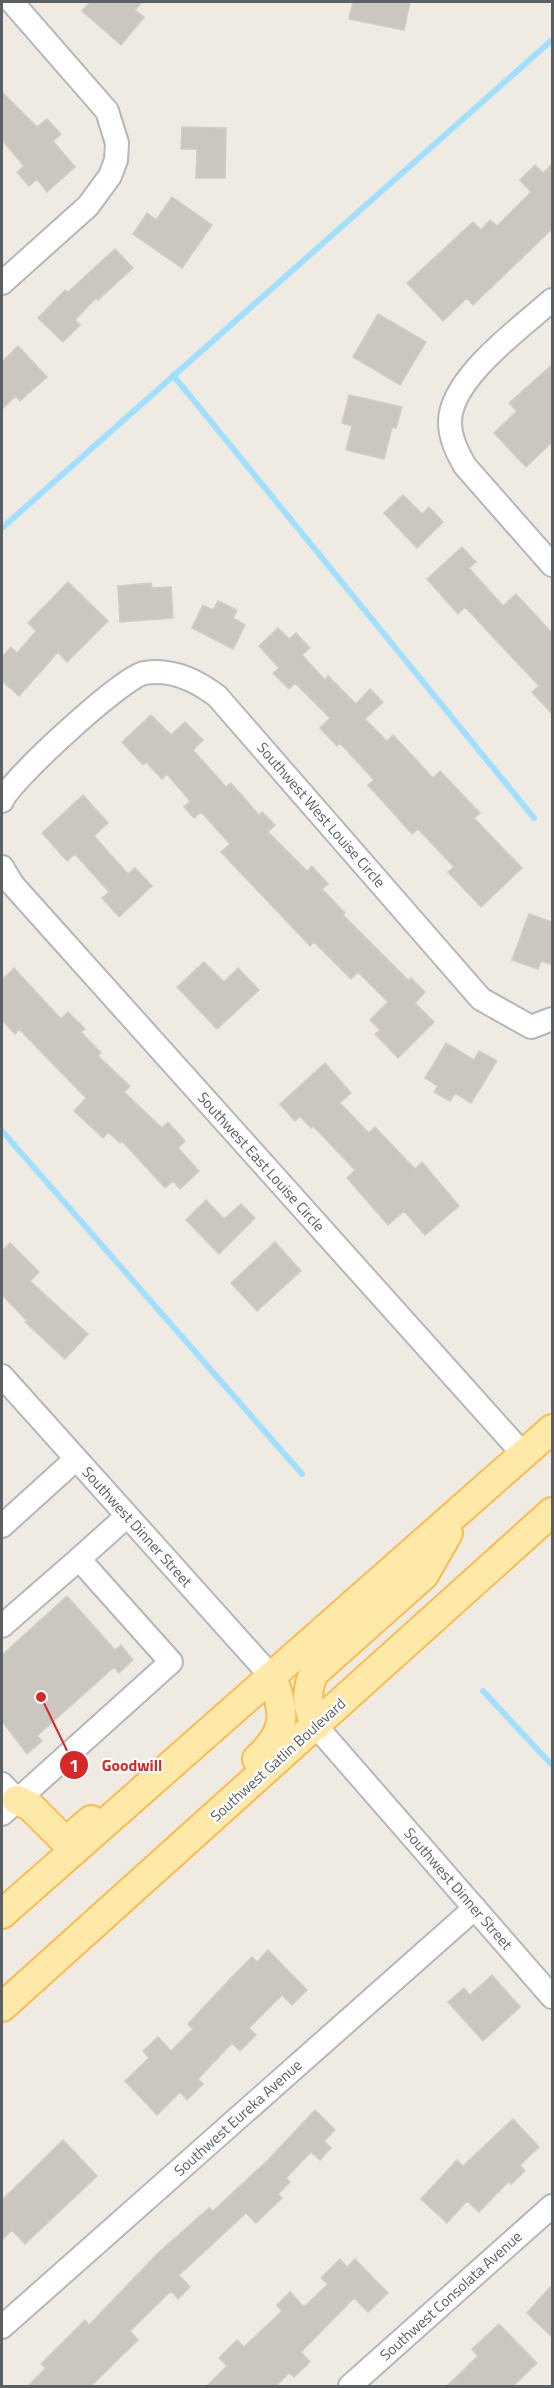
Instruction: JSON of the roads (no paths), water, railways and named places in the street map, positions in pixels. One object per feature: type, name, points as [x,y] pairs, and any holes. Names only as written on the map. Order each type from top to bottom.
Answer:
[{"type":"main road","points":[[2,1914],[459,1513],[552,1428]]},
{"type":"main road","name":"Southwest Gatlin Boulevard","points":[[2,2007],[552,1512]]},
{"type":"main road","points":[[316,1726],[307,1695],[314,1673],[424,1575],[459,1513]]},
{"type":"main road","points":[[148,1876],[167,1840],[275,1742],[280,1731],[281,1701],[272,1677]]},
{"type":"main road","points":[[7,1800],[30,1806],[57,1835],[69,1839],[180,1743],[224,1719]]},
{"type":"main road","points":[[7,1800],[46,1851],[45,1876]]},
{"type":"street","points":[[2,283],[88,206],[102,189],[116,160],[117,143],[107,111],[12,2]]},
{"type":"street","points":[[552,300],[485,361],[467,381],[456,396],[450,422],[456,451],[465,466],[552,565]]},
{"type":"street","name":"Southwest West Louise Circle","points":[[2,801],[15,783],[75,725],[129,680],[142,674],[175,674],[204,686],[217,696],[481,999],[531,1027],[552,1020]]},
{"type":"street","name":"Southwest East Louise Circle","points":[[2,867],[12,885],[524,1455]]},
{"type":"street","name":"Southwest Dinner Street","points":[[2,1376],[272,1677]]},
{"type":"street","points":[[2,1526],[76,1459]]},
{"type":"street","points":[[2,1626],[127,1516]]},
{"type":"street","points":[[7,1800],[171,1662],[79,1558]]},
{"type":"street","name":"Southwest Dinner Street","points":[[316,1726],[552,1997]]},
{"type":"street","name":"Southwest Eureka Avenue","points":[[2,2327],[475,1908]]},
{"type":"street","name":"Southwest Consolata Avenue","points":[[350,2386],[552,2206]]},
{"type":"waterway","points":[[2,528],[552,40]]},
{"type":"waterway","points":[[173,375],[534,818]]},
{"type":"waterway","points":[[2,1131],[302,1474]]},
{"type":"waterway","points":[[483,1691],[552,1765]]},
{"type":"place","name":"Goodwill","points":[[41,1697]]}]
